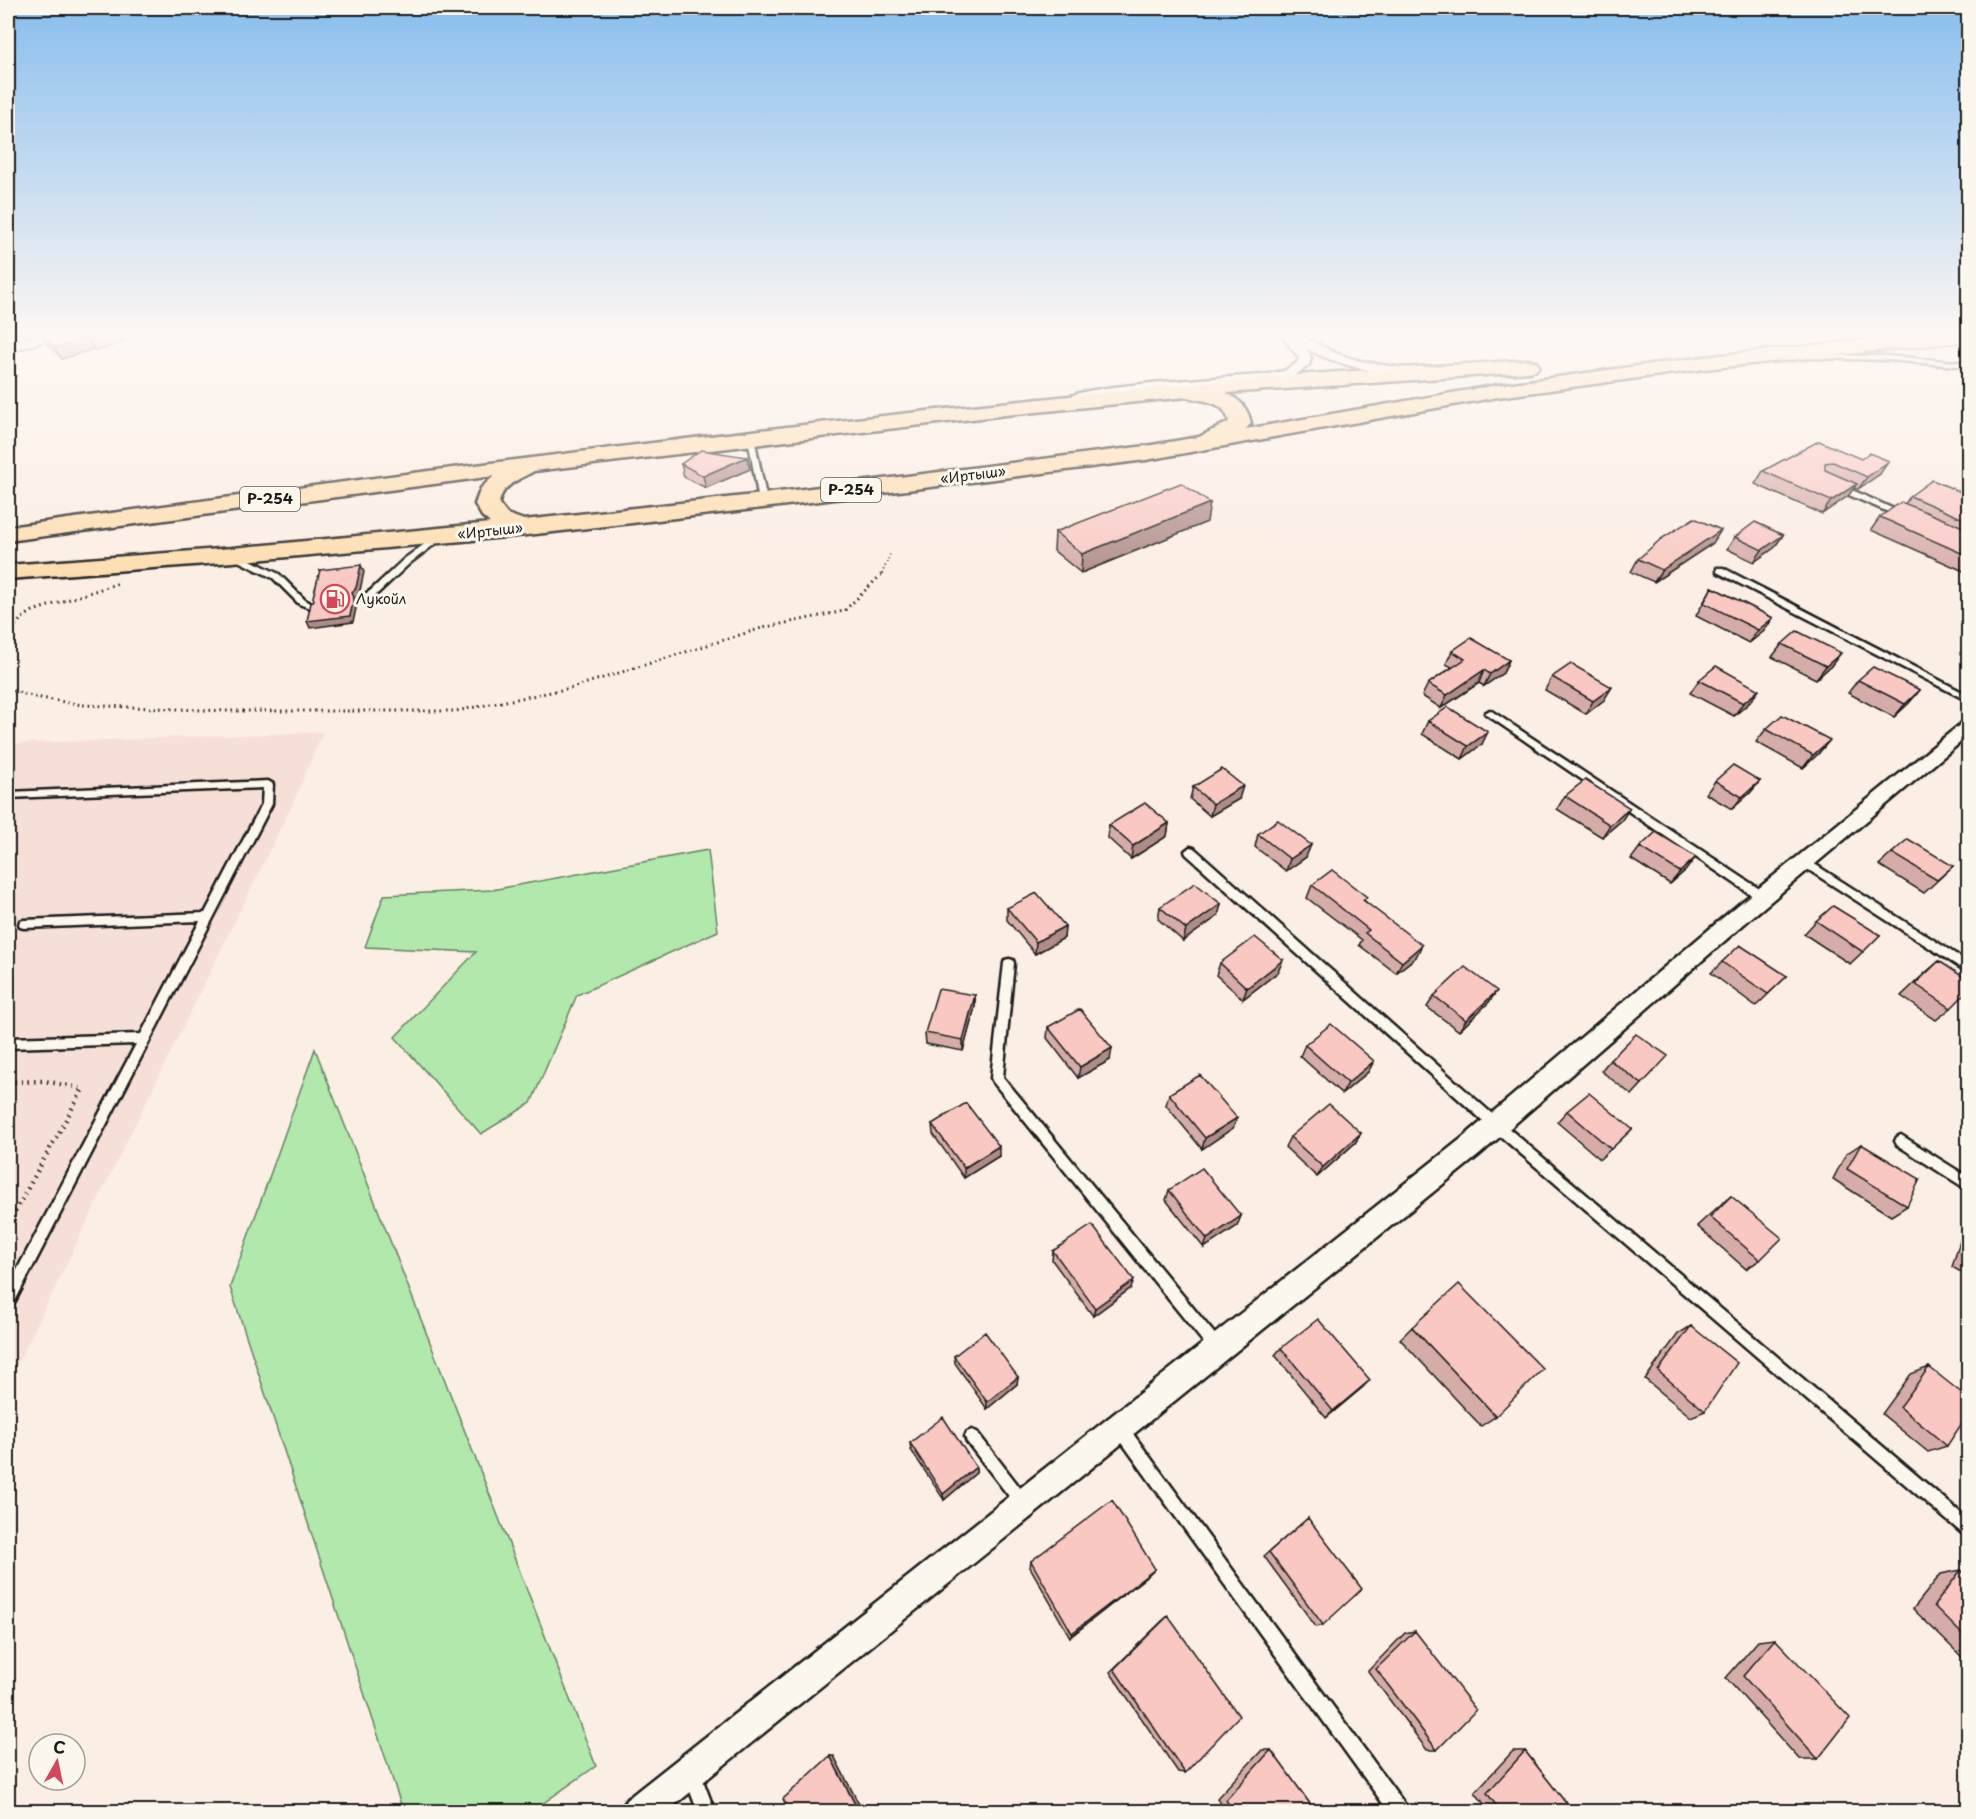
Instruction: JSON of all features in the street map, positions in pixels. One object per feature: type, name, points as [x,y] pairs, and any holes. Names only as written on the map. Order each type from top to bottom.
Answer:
[{"type":"highway","name":"Р-254","points":[[8,534],[532,463],[928,418]]},
{"type":"highway","points":[[1174,448],[1220,437],[1233,430],[1240,423],[1240,418]]},
{"type":"highway","name":"«Иртыш»","points":[[8,572],[152,562],[527,528],[763,501],[1174,448],[1345,418]]},
{"type":"highway","points":[[527,528],[501,520],[491,512],[488,503],[489,493],[497,483],[510,473],[532,463]]},
{"type":"street","points":[[638,1812],[1496,1125],[1763,897],[1968,728]]},
{"type":"lane","points":[[751,438],[763,501]]},
{"type":"lane","points":[[1832,484],[1916,520]]},
{"type":"lane","points":[[361,600],[373,593],[407,561],[440,536]]},
{"type":"lane","points":[[233,555],[276,576],[302,602],[312,606]]},
{"type":"lane","points":[[1720,570],[1968,699]]},
{"type":"lane","points":[[1490,713],[1763,897]]},
{"type":"lane","points":[[8,795],[268,784],[267,804],[8,1300]]},
{"type":"lane","points":[[1190,852],[1496,1125],[1968,1529]]},
{"type":"lane","points":[[1805,862],[1968,967]]},
{"type":"lane","points":[[24,924],[208,918]]},
{"type":"lane","points":[[1009,963],[997,1078],[1218,1349]]},
{"type":"lane","points":[[8,1043],[144,1039]]},
{"type":"lane","points":[[1900,1141],[1968,1184]]},
{"type":"lane","points":[[1120,1428],[1400,1812]]},
{"type":"lane","points":[[972,1437],[1024,1504]]},
{"type":"lane","points":[[691,1770],[707,1812]]},
{"type":"path","points":[[8,689],[35,697],[82,705],[226,711],[456,711],[571,688],[762,628],[844,611],[883,573],[891,552]]},
{"type":"path","points":[[8,634],[25,615],[59,601],[101,591],[137,574],[152,562]]},
{"type":"path","points":[[8,1082],[45,1081],[83,1089],[8,1224]]},
{"type":"shaded area","points":[[323,732],[291,807],[8,1383],[8,744]]},
{"type":"green space","points":[[708,850],[718,931],[577,995],[531,1103],[481,1134],[395,1037],[476,952],[365,947],[384,895],[492,890]]},
{"type":"green space","points":[[315,1049],[596,1766],[532,1811],[403,1811],[230,1287]]},
{"type":"building","points":[[1819,441],[1861,459],[1869,453],[1889,461],[1867,477],[1833,462],[1825,463],[1825,470],[1857,484],[1831,501],[1763,471]]},
{"type":"building","points":[[701,450],[747,457],[703,476],[681,464]]},
{"type":"building","points":[[1932,480],[1968,495],[1968,521],[1910,496]]},
{"type":"building","points":[[1181,483],[1210,503],[1082,554],[1055,532]]},
{"type":"building","points":[[1901,502],[1968,529],[1968,556],[1880,517]]},
{"type":"building","points":[[1694,518],[1721,530],[1662,570],[1638,559],[1661,539]]},
{"type":"building","points":[[1755,522],[1783,535],[1762,550],[1735,537]]},
{"type":"building","points":[[361,565],[356,588],[352,592],[354,598],[350,616],[307,621],[320,570]]},
{"type":"building","points":[[1712,587],[1773,618],[1758,630],[1704,603]]},
{"type":"building","points":[[1797,631],[1841,653],[1826,666],[1782,644]]},
{"type":"building","points":[[1471,638],[1509,660],[1490,674],[1484,670],[1447,695],[1428,684],[1465,659],[1452,651]]},
{"type":"building","points":[[1571,664],[1612,687],[1593,701],[1552,677]]},
{"type":"building","points":[[1716,666],[1759,690],[1743,703],[1699,680]]},
{"type":"building","points":[[1873,667],[1920,690],[1905,704],[1858,680]]},
{"type":"building","points":[[1448,707],[1488,732],[1468,746],[1428,721]]},
{"type":"building","points":[[1782,715],[1830,740],[1813,755],[1766,729]]},
{"type":"building","points":[[1733,765],[1760,781],[1742,797],[1715,781]]},
{"type":"building","points":[[1222,769],[1243,786],[1213,804],[1193,787]]},
{"type":"building","points":[[1585,780],[1630,808],[1610,825],[1565,796]]},
{"type":"building","points":[[1145,803],[1169,823],[1133,846],[1109,825]]},
{"type":"building","points":[[1278,820],[1311,845],[1290,859],[1258,834]]},
{"type":"building","points":[[1656,832],[1696,857],[1680,872],[1640,847]]},
{"type":"building","points":[[1908,839],[1953,866],[1937,880],[1892,853]]},
{"type":"building","points":[[1332,870],[1367,897],[1363,900],[1422,945],[1402,962],[1365,933],[1369,930],[1312,885]]},
{"type":"building","points":[[1195,883],[1221,904],[1186,929],[1160,907]]},
{"type":"building","points":[[1037,893],[1065,926],[1036,942],[1007,908]]},
{"type":"building","points":[[1833,906],[1880,935],[1863,952],[1816,921]]},
{"type":"building","points":[[1255,937],[1283,960],[1247,988],[1220,963]]},
{"type":"building","points":[[1740,945],[1787,976],[1768,994],[1722,962]]},
{"type":"building","points":[[1939,961],[1968,980],[1968,991],[1951,1008],[1915,984]]},
{"type":"building","points":[[1465,967],[1497,991],[1466,1020],[1434,996]]},
{"type":"building","points":[[938,989],[975,995],[963,1040],[925,1033]]},
{"type":"building","points":[[1080,1009],[1112,1048],[1080,1067],[1048,1027]]},
{"type":"building","points":[[1331,1024],[1374,1061],[1348,1083],[1305,1045]]},
{"type":"building","points":[[1636,1034],[1668,1056],[1642,1084],[1610,1060]]},
{"type":"building","points":[[1200,1075],[1237,1118],[1205,1138],[1169,1094]]},
{"type":"building","points":[[1589,1093],[1632,1129],[1611,1149],[1567,1111]]},
{"type":"building","points":[[966,1103],[999,1146],[964,1168],[932,1124]]},
{"type":"building","points":[[1329,1104],[1361,1133],[1323,1167],[1290,1137]]},
{"type":"building","points":[[1861,1144],[1920,1179],[1907,1206],[1847,1169]]},
{"type":"building","points":[[1202,1168],[1241,1216],[1207,1239],[1169,1190]]},
{"type":"building","points":[[1731,1196],[1782,1238],[1760,1260],[1710,1217]]},
{"type":"building","points":[[1092,1225],[1134,1280],[1095,1308],[1053,1251]]},
{"type":"building","points":[[1459,1284],[1543,1369],[1496,1416],[1412,1327]]},
{"type":"building","points":[[1318,1319],[1370,1380],[1333,1411],[1281,1348]]},
{"type":"building","points":[[1691,1326],[1737,1363],[1705,1411],[1658,1371]]},
{"type":"building","points":[[985,1332],[1018,1377],[987,1402],[954,1356]]},
{"type":"building","points":[[1929,1367],[1968,1398],[1968,1414],[1947,1446],[1900,1407]]},
{"type":"building","points":[[943,1417],[976,1467],[943,1494],[910,1443]]},
{"type":"building","points":[[1112,1500],[1155,1569],[1072,1633],[1031,1561]]},
{"type":"building","points":[[1308,1518],[1362,1589],[1323,1625],[1269,1552]]},
{"type":"building","points":[[1961,1570],[1968,1577],[1968,1640],[1934,1606]]},
{"type":"building","points":[[1168,1616],[1239,1716],[1185,1773],[1114,1669]]},
{"type":"building","points":[[1415,1631],[1476,1710],[1437,1750],[1376,1669]]},
{"type":"building","points":[[1775,1639],[1850,1718],[1818,1759],[1743,1676]]},
{"type":"building","points":[[1271,1750],[1316,1812],[1234,1812],[1226,1800]]},
{"type":"building","points":[[1525,1751],[1573,1812],[1501,1812],[1487,1793]]},
{"type":"building","points":[[830,1756],[859,1812],[789,1812],[783,1799]]},
{"type":"place","name":"Лукойл","points":[[335,599]]}]
